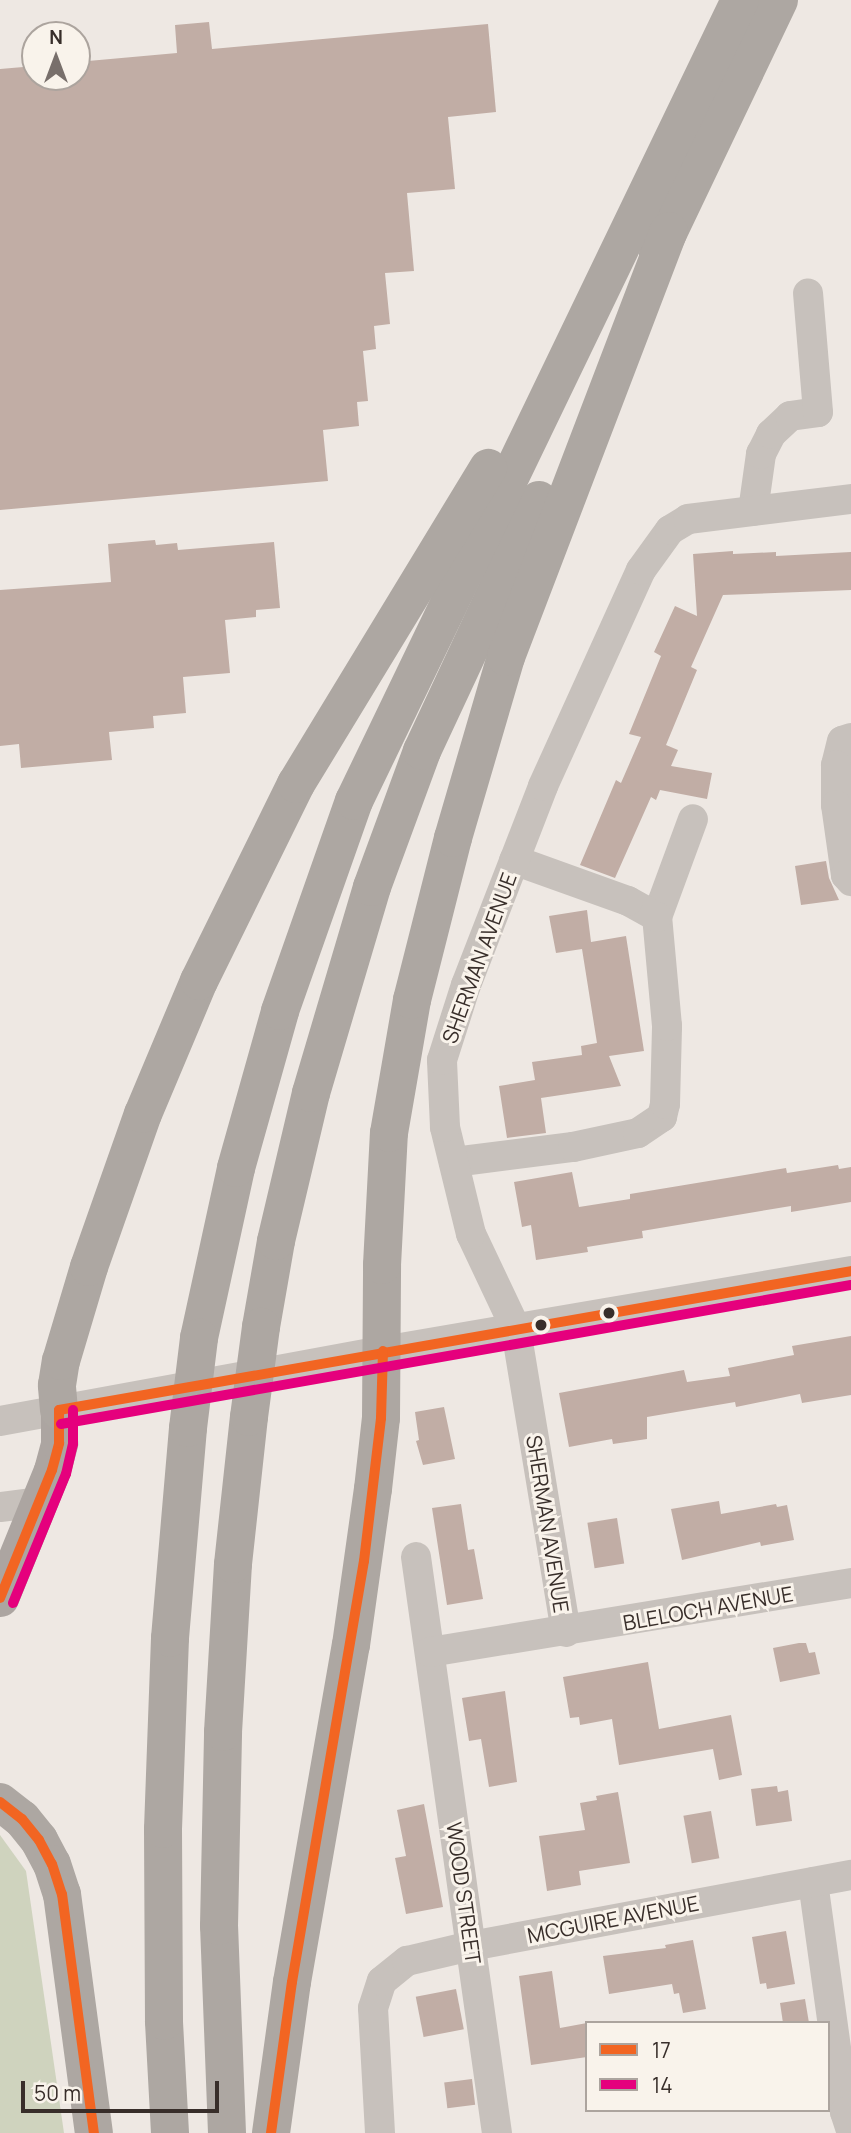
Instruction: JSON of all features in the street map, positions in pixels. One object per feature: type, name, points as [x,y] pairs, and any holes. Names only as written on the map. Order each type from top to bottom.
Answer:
[{"type":"highway","points":[[227,2133],[219,1926],[222,1744],[233,1563],[249,1417],[261,1327],[282,1216],[330,1022],[396,818],[450,686],[653,223],[740,0]]},
{"type":"highway","points":[[170,2133],[163,2008],[163,1829],[170,1637],[187,1428],[199,1338],[233,1180],[272,1037],[302,941],[354,801],[653,223],[779,0]]},
{"type":"highway","points":[[271,2133],[292,1982],[364,1561],[381,1418],[382,1252],[389,1133],[412,1000],[446,864],[506,657],[653,223]]},
{"type":"highway","points":[[59,1410],[57,1385],[61,1361],[98,1240],[171,1043],[229,916],[296,784],[435,559],[653,223]]},
{"type":"highway","points":[[0,1802],[22,1819],[39,1840],[52,1864],[62,1894],[94,2133]]},
{"type":"main road","points":[[0,1598],[40,1502],[59,1443],[59,1410]]},
{"type":"street","points":[[753,511],[761,454],[771,434],[790,416],[818,412],[808,293]]},
{"type":"street","name":"SHERMAN AVENUE","points":[[566,1632],[516,1329],[471,1234],[445,1127],[442,1060],[466,985],[543,786],[641,570],[670,530],[688,519],[851,499]]},
{"type":"street","points":[[851,738],[842,741],[836,765],[836,805],[846,874],[851,881]]},
{"type":"street","points":[[454,1162],[586,1144],[638,1133],[662,1117],[665,1104],[667,1026],[657,917],[693,819]]},
{"type":"street","points":[[514,860],[628,901],[657,917]]},
{"type":"street","points":[[0,1421],[383,1351],[851,1271]]},
{"type":"street","points":[[0,1507],[40,1502]]},
{"type":"street","name":"WOOD STREET","points":[[416,1557],[497,2133]]},
{"type":"street","name":"BLELOCH AVENUE","points":[[566,1632],[851,1583]]},
{"type":"street","points":[[430,1652],[566,1632]]},
{"type":"street","name":"MCGUIRE AVENUE","points":[[380,2133],[373,2008],[382,1981],[407,1961],[471,1946],[851,1875]]},
{"type":"street","points":[[813,1882],[845,2112],[851,2131]]},
{"type":"green space","points":[[0,1835],[26,1871],[64,2133],[0,2133]]},
{"type":"building","points":[[209,22],[212,49],[488,24],[496,112],[448,117],[455,189],[407,193],[414,271],[385,273],[390,324],[374,326],[376,349],[363,351],[368,401],[357,402],[359,426],[323,430],[328,481],[0,510],[0,69],[21,67],[21,91],[91,91],[91,61],[177,53],[175,25]]},
{"type":"building","points":[[155,540],[156,545],[177,543],[178,550],[274,542],[280,608],[256,610],[256,617],[225,620],[230,673],[183,677],[186,713],[153,716],[154,728],[109,732],[112,760],[21,768],[19,744],[0,746],[0,590],[111,582],[108,544]]},
{"type":"building","points":[[733,551],[733,554],[776,552],[776,556],[851,552],[851,590],[723,595],[691,667],[697,670],[666,745],[678,750],[671,766],[712,773],[707,799],[660,790],[656,800],[651,797],[615,878],[580,865],[616,780],[621,783],[641,737],[629,734],[661,656],[654,652],[675,606],[697,616],[693,554]]},
{"type":"building","points":[[826,861],[829,878],[839,900],[801,905],[795,866]]},
{"type":"building","points":[[587,910],[591,942],[626,936],[644,1051],[609,1056],[621,1086],[541,1098],[546,1133],[507,1138],[499,1086],[535,1080],[532,1062],[582,1055],[581,1046],[597,1043],[582,949],[556,953],[549,916]]},
{"type":"building","points":[[838,1165],[839,1169],[851,1167],[851,1202],[791,1212],[791,1206],[642,1231],[643,1238],[587,1247],[588,1252],[536,1260],[531,1225],[522,1227],[514,1182],[572,1172],[579,1207],[630,1199],[630,1194],[786,1168],[787,1173]]},
{"type":"building","points":[[851,1336],[851,1395],[802,1403],[800,1394],[736,1407],[735,1402],[647,1417],[647,1439],[613,1444],[612,1439],[569,1447],[559,1393],[684,1370],[687,1382],[730,1376],[728,1368],[794,1355],[792,1346]]},
{"type":"building","points":[[444,1407],[455,1459],[423,1465],[416,1441],[419,1440],[415,1412]]},
{"type":"building","points":[[719,1501],[721,1514],[776,1504],[777,1507],[787,1505],[794,1540],[761,1546],[760,1542],[682,1560],[671,1509]]},
{"type":"building","points":[[461,1504],[468,1550],[474,1549],[483,1599],[447,1605],[432,1508]]},
{"type":"building","points":[[617,1518],[624,1563],[595,1568],[587,1523]]},
{"type":"building","points":[[806,1643],[809,1653],[815,1652],[820,1674],[780,1682],[773,1648]]},
{"type":"building","points":[[648,1662],[659,1729],[731,1715],[742,1775],[719,1780],[713,1749],[619,1765],[612,1719],[580,1725],[579,1717],[570,1718],[563,1677]]},
{"type":"building","points":[[505,1691],[517,1782],[489,1787],[481,1739],[469,1741],[462,1698]]},
{"type":"building","points":[[777,1786],[778,1792],[788,1790],[792,1821],[756,1826],[751,1789]]},
{"type":"building","points":[[618,1792],[630,1863],[579,1871],[581,1885],[547,1891],[539,1836],[585,1830],[580,1803],[597,1800],[596,1796]]},
{"type":"building","points":[[424,1804],[443,1907],[406,1914],[395,1858],[406,1856],[397,1810]]},
{"type":"building","points":[[711,1811],[719,1858],[692,1863],[683,1816]]},
{"type":"building","points":[[786,1931],[795,1984],[767,1989],[766,1983],[760,1984],[752,1937]]},
{"type":"building","points":[[693,1940],[706,2009],[683,2013],[679,1993],[674,1994],[672,1984],[609,1994],[603,1956],[666,1948],[665,1945]]},
{"type":"building","points":[[552,1971],[560,2028],[585,2023],[585,2057],[531,2065],[519,1976]]},
{"type":"building","points":[[456,1989],[464,2029],[424,2037],[416,1997]]},
{"type":"building","points":[[805,1999],[809,2021],[783,2021],[780,2003]]},
{"type":"building","points":[[472,2079],[475,2105],[447,2108],[444,2082]]},
{"type":"transit line","name":"17","points":[[0,1598],[52,1470],[59,1443],[59,1410],[851,1271]]},
{"type":"transit line","name":"14","points":[[61,1424],[851,1285]]},
{"type":"transit line","name":"17","points":[[271,2133],[292,1982],[364,1561],[381,1418],[383,1351]]},
{"type":"transit line","name":"14","points":[[13,1603],[66,1474],[73,1444],[73,1410]]},
{"type":"transit line","name":"17","points":[[0,1802],[22,1819],[39,1840],[52,1864],[62,1894],[94,2133]]}]
